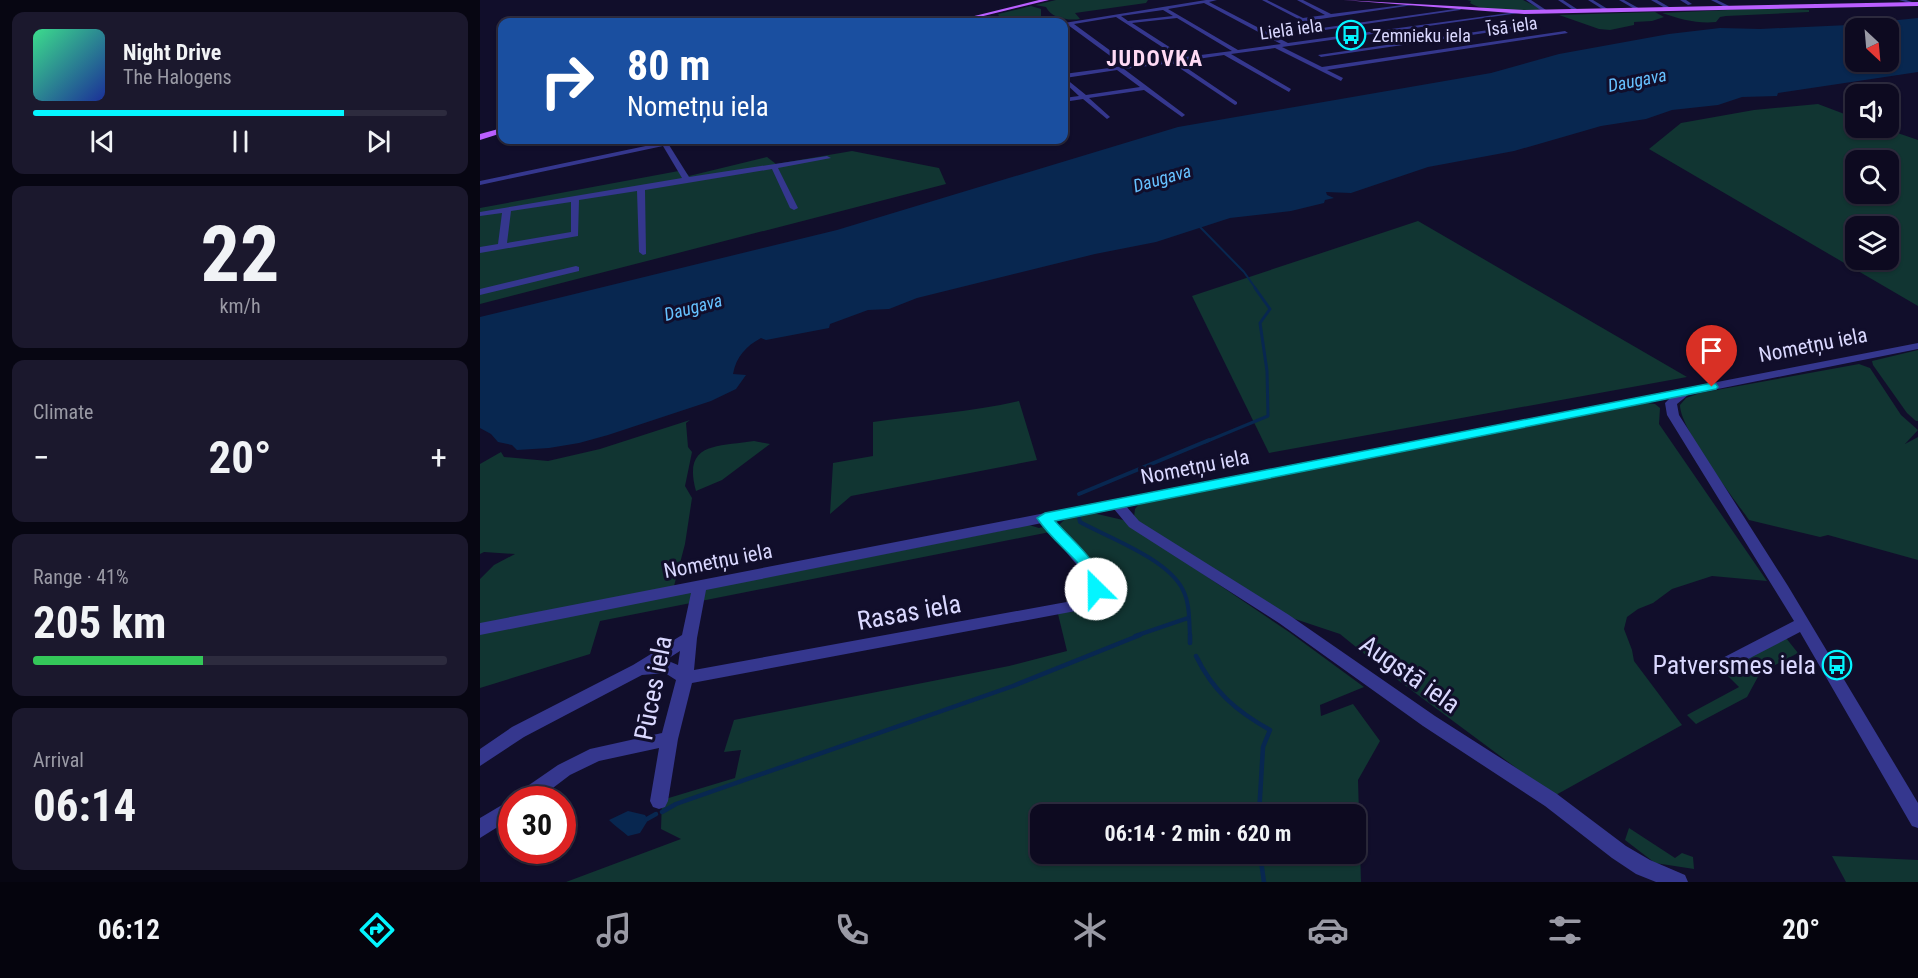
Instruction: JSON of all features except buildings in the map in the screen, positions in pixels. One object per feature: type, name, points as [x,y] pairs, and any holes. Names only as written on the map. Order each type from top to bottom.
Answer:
[{"type":"main road","points":[[970,18],[1046,0]]},
{"type":"main road","points":[[1346,0],[1524,12]]},
{"type":"main road","points":[[1641,10],[1715,1],[1762,0]]},
{"type":"main road","name":"Lielā iela","points":[[1524,12],[1917,4]]},
{"type":"main road","points":[[480,137],[498,132]]},
{"type":"street","points":[[1068,23],[1215,0]]},
{"type":"street","points":[[1264,0],[1335,38]]},
{"type":"street","points":[[1299,0],[1331,16]]},
{"type":"street","points":[[1321,55],[1537,24],[1535,18],[1544,12],[1528,0]]},
{"type":"street","points":[[1560,0],[1578,11]]},
{"type":"street","points":[[1590,0],[1609,10]]},
{"type":"street","points":[[1621,0],[1641,10]]},
{"type":"street","points":[[1653,0],[1666,7]]},
{"type":"street","points":[[1682,0],[1690,4]]},
{"type":"street","points":[[1901,0],[1917,4]]},
{"type":"street","points":[[1715,1],[1731,8]]},
{"type":"street","points":[[1205,2],[1287,45]]},
{"type":"street","points":[[1301,20],[1411,5]]},
{"type":"street","points":[[1163,8],[1237,52]]},
{"type":"street","points":[[1317,8],[1355,13]]},
{"type":"street","points":[[1318,29],[1460,9]]},
{"type":"street","points":[[1493,11],[1501,13],[1500,15]]},
{"type":"street","name":"Lielā iela","points":[[1068,77],[1524,12]]},
{"type":"street","points":[[1117,16],[1184,59]]},
{"type":"street","points":[[1129,22],[1177,17]]},
{"type":"street","points":[[1459,21],[1507,42]]},
{"type":"street","points":[[1068,24],[1129,67]]},
{"type":"street","name":"Īsā iela","points":[[1322,69],[1565,33],[1537,24]]},
{"type":"street","points":[[1349,36],[1407,67]]},
{"type":"street","points":[[1276,47],[1341,79]]},
{"type":"street","points":[[1226,54],[1289,90]]},
{"type":"street","points":[[1173,61],[1235,103]]},
{"type":"street","points":[[1118,68],[1182,114]]},
{"type":"street","points":[[1068,70],[1074,75]]},
{"type":"street","points":[[1068,82],[1107,117]]},
{"type":"street","points":[[1068,99],[1143,88]]},
{"type":"street","points":[[480,183],[660,144]]},
{"type":"street","points":[[666,144],[680,164],[687,180]]},
{"type":"street","points":[[480,214],[827,158]]},
{"type":"street","points":[[774,166],[794,208]]},
{"type":"street","points":[[641,188],[643,252]]},
{"type":"street","points":[[480,250],[575,234],[575,199]]},
{"type":"street","points":[[502,246],[507,209]]},
{"type":"street","points":[[480,292],[576,269]]},
{"type":"street","name":"Nometņu iela","points":[[480,629],[1918,346]]},
{"type":"street","points":[[1690,391],[1671,403],[1673,415],[1802,624],[1918,820]]},
{"type":"street","name":"Augstā iela","points":[[1116,503],[1134,524],[1284,619],[1429,721],[1551,800],[1656,878],[1678,882]]},
{"type":"street","name":"Rasas iela","points":[[685,678],[1076,606],[1091,598],[1096,589],[1094,576],[1083,558],[1068,546],[1045,518]]},
{"type":"street","name":"Pūces iela","points":[[659,801],[669,739],[685,678],[689,638],[700,586]]},
{"type":"street","points":[[1717,668],[1802,624]]},
{"type":"street","points":[[480,758],[519,732],[639,669],[689,638]]},
{"type":"street","points":[[639,669],[668,666],[685,678]]},
{"type":"street","points":[[542,786],[564,770],[596,754],[669,739]]},
{"type":"street","points":[[480,829],[498,817]]},
{"type":"green space","points":[[1056,0],[1148,0],[1146,3],[1075,13],[1080,19],[1075,20],[1060,18],[1048,11],[1046,7],[1035,5]]},
{"type":"green space","points":[[1467,0],[1523,0],[1543,10],[1495,10],[1476,6]]},
{"type":"green space","points":[[1031,6],[1041,9],[1041,18],[1000,18],[998,14]]},
{"type":"green space","points":[[1771,8],[1809,10],[1809,12],[1726,16],[1720,17],[1716,22],[1689,20],[1662,13]]},
{"type":"green space","points":[[1655,12],[1664,17],[1652,21],[1634,22],[1634,25],[1610,30],[1599,29],[1559,15]]},
{"type":"green space","points":[[1818,104],[1845,114],[1845,138],[1899,138],[1899,133],[1918,140],[1918,306],[1856,270],[1899,270],[1899,216],[1845,216],[1845,263],[1649,149],[1681,123],[1754,110]]},
{"type":"green space","points":[[852,151],[939,168],[946,184],[480,304],[480,208],[684,170],[689,176],[767,157],[776,164]]},
{"type":"green space","points":[[1418,221],[1687,377],[1269,453],[1192,296]]},
{"type":"green space","points":[[1918,350],[1918,421],[1916,421],[1907,413],[1872,361]]},
{"type":"green space","points":[[1859,364],[1870,368],[1901,415],[1918,430],[1905,444],[1918,437],[1918,560],[1828,535],[1820,537],[1749,520],[1708,463],[1682,416],[1680,405],[1686,398],[1700,393]]},
{"type":"green space","points":[[1019,401],[1037,460],[851,496],[830,514],[833,463],[873,456],[873,422],[965,411]]},
{"type":"green space","points":[[1647,403],[1655,404],[1660,408],[1659,424],[1767,581],[1712,576],[1672,589],[1653,603],[1638,609],[1627,617],[1624,629],[1634,661],[1682,725],[1554,796],[1383,669],[1340,634],[1286,616],[1140,524],[1134,517],[1135,509],[1140,503]]},
{"type":"green space","points":[[690,420],[686,423],[688,447],[692,452],[685,486],[692,498],[685,544],[674,586],[480,624],[480,579],[494,565],[515,554],[484,552],[480,554],[480,464],[501,452],[504,457],[548,461],[600,449]]},
{"type":"green space","points":[[754,441],[770,444],[722,480],[696,491],[693,475],[694,463],[699,455],[717,446]]},
{"type":"green space","points":[[1093,513],[1123,520],[1289,632],[1364,687],[1320,705],[1321,716],[1353,704],[1380,741],[1358,780],[1359,804],[1030,804],[1030,864],[1360,864],[1361,882],[566,882],[681,839],[661,829],[662,800],[735,778],[741,750],[724,752],[734,720],[1009,666],[1067,651],[1058,614],[1088,604],[1100,590],[1060,531],[1059,525],[1065,519]]},
{"type":"green space","points":[[1029,525],[1043,527],[1050,532],[600,621],[590,654],[480,688],[480,634]]},
{"type":"green space","points":[[1786,638],[1798,653],[1760,673],[1747,697],[1696,724],[1687,715],[1739,687],[1722,670]]},
{"type":"green space","points":[[1629,828],[1675,858],[1682,853],[1693,857],[1694,869],[1655,863],[1625,840]]},
{"type":"green space","points":[[1832,856],[1918,860],[1918,882],[1846,882]]},
{"type":"water","name":"Daugava","points":[[1918,18],[1918,72],[1778,93],[1777,96],[1742,97],[1718,105],[1672,110],[1646,119],[1601,126],[1514,151],[1428,167],[1351,193],[1326,192],[1334,198],[1325,200],[1324,203],[1291,211],[1230,218],[1156,242],[1095,254],[917,298],[889,309],[868,310],[830,324],[829,328],[766,340],[761,338],[746,348],[739,357],[733,374],[746,375],[736,389],[711,401],[579,443],[517,450],[512,445],[498,442],[491,434],[480,428],[480,317],[837,230],[1178,127],[1491,73],[1559,54],[1669,34],[1720,28],[1760,29],[1845,25],[1845,72],[1899,72],[1899,20]]},
{"type":"water","points":[[628,811],[645,815],[648,820],[640,833],[628,836],[609,820]]},
{"type":"waterway","points":[[1200,227],[1244,272],[1256,289]]},
{"type":"waterway","points":[[1205,442],[1268,416],[1267,371],[1260,323],[1270,309],[1255,288]]},
{"type":"waterway","points":[[1079,494],[1209,440]]},
{"type":"waterway","points":[[1079,518],[1080,522],[1137,550],[1165,569],[1175,579],[1187,601],[1190,636]]},
{"type":"waterway","points":[[1135,636],[1188,618]]},
{"type":"waterway","points":[[662,812],[676,804],[1013,686],[1140,635]]},
{"type":"waterway","points":[[1190,636],[1190,643]]},
{"type":"waterway","points":[[1196,656],[1218,690],[1246,715],[1270,730],[1263,747],[1260,804]]},
{"type":"waterway","points":[[647,819],[656,814]]},
{"type":"waterway","points":[[1261,864],[1264,882]]},
{"type":"place","name":"Zemnieku iela","points":[[1351,35]]},
{"type":"place","name":"Patversmes iela","points":[[1837,665]]},
{"type":"district","name":"JUDOVKA","points":[[1155,58]]},
{"type":"route","points":[[1096,589],[1094,576],[1083,558],[1068,546],[1045,518],[1712,387]]}]
